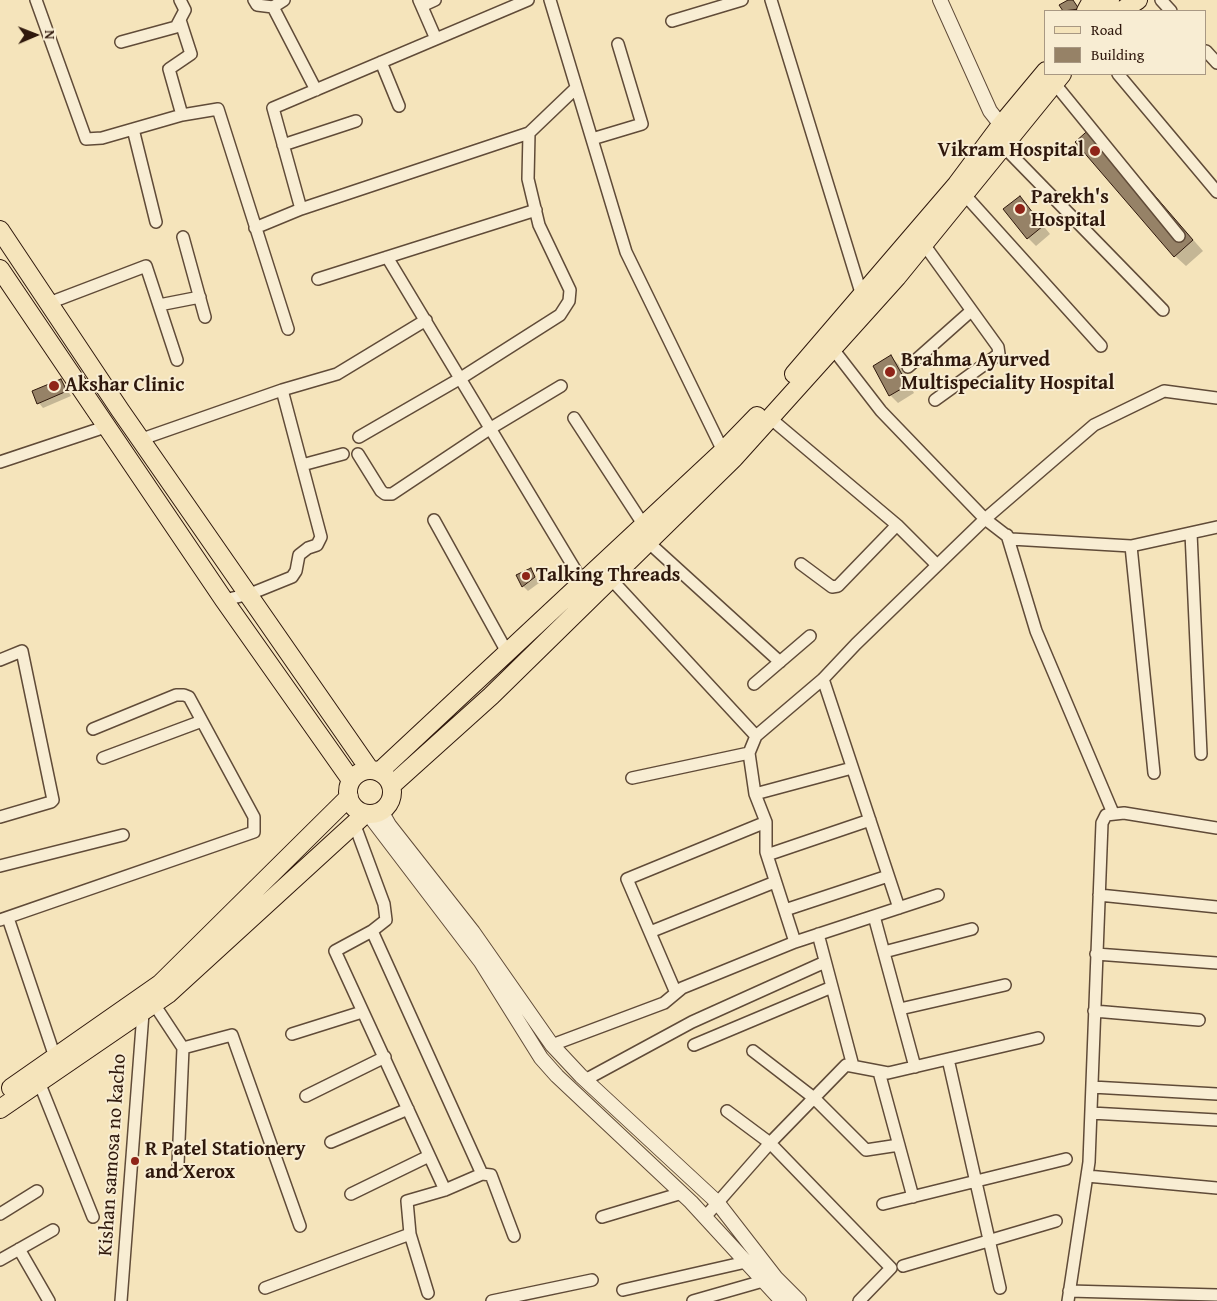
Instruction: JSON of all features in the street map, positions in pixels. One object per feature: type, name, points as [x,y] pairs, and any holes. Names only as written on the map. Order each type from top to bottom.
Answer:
[{"type":"main road","points":[[1123,10],[1138,0]]},
{"type":"main road","points":[[374,771],[723,451],[770,402],[862,296],[957,184],[1001,125],[1054,76]]},
{"type":"main road","points":[[392,786],[491,696],[734,458],[897,277],[1003,146],[1054,76]]},
{"type":"main road","points":[[0,230],[142,439],[374,771]]},
{"type":"main road","points":[[0,268],[108,426],[115,442],[224,600],[350,789],[352,805],[367,816]]},
{"type":"main road","points":[[0,1096],[57,1064],[148,1008],[367,816],[385,809],[392,798],[392,786],[385,775],[374,771],[361,772],[350,789],[160,984],[57,1064],[40,1082],[0,1109]]},
{"type":"street","points":[[36,0],[86,139],[102,138],[182,115],[218,109],[288,329]]},
{"type":"street","points":[[121,42],[176,27],[185,10],[180,0]]},
{"type":"street","points":[[254,0],[257,5],[273,7],[284,0]]},
{"type":"street","points":[[436,0],[420,3],[436,39]]},
{"type":"street","points":[[301,209],[273,108],[436,39],[508,4],[528,0]]},
{"type":"street","points":[[550,0],[626,252],[723,451]]},
{"type":"street","points":[[672,21],[742,0]]},
{"type":"street","points":[[770,0],[862,296]]},
{"type":"street","points":[[940,0],[990,111],[1001,125]]},
{"type":"street","points":[[1161,0],[1170,10]]},
{"type":"street","points":[[273,7],[316,90]]},
{"type":"street","points":[[180,20],[191,54],[168,69],[182,115]]},
{"type":"street","points":[[592,139],[642,124],[618,44]]},
{"type":"street","points":[[1207,52],[1217,63]]},
{"type":"street","points":[[381,62],[399,106]]},
{"type":"street","points":[[1119,75],[1217,192]]},
{"type":"street","points":[[1054,76],[1178,236]]},
{"type":"street","points":[[256,228],[301,209],[530,134],[576,88]]},
{"type":"street","points":[[284,145],[356,121]]},
{"type":"street","points":[[133,129],[156,222]]},
{"type":"street","points":[[359,437],[461,378],[560,315],[569,301],[570,290],[539,225],[528,179],[530,134]]},
{"type":"street","points":[[1003,146],[1163,310]]},
{"type":"street","points":[[964,194],[1101,346]]},
{"type":"street","points":[[318,279],[536,210]]},
{"type":"street","points":[[183,237],[206,317]]},
{"type":"street","points":[[923,243],[998,347],[999,354],[935,400]]},
{"type":"street","points":[[387,257],[582,581]]},
{"type":"street","points":[[49,304],[146,266],[177,360]]},
{"type":"street","points":[[159,305],[200,297]]},
{"type":"street","points":[[908,367],[971,311]]},
{"type":"street","points":[[142,439],[282,390],[337,374],[426,320]]},
{"type":"street","points":[[833,349],[881,411],[985,519],[1012,539],[1131,546],[1217,527]]},
{"type":"street","points":[[358,454],[381,491],[385,494],[392,494],[491,428],[561,386]]},
{"type":"street","points":[[224,600],[250,594],[292,577],[296,571],[299,555],[319,542],[321,537],[282,390]]},
{"type":"street","points":[[795,942],[767,855],[766,822],[755,794],[750,753],[756,736],[823,680],[856,644],[985,519],[1094,425],[1164,391],[1217,398]]},
{"type":"street","points":[[574,418],[643,524]]},
{"type":"street","points":[[770,418],[897,525],[937,565]]},
{"type":"street","points":[[0,462],[108,426]]},
{"type":"street","points":[[302,465],[343,454]]},
{"type":"street","points":[[434,520],[506,652]]},
{"type":"street","points":[[801,564],[832,587],[838,586],[897,525]]},
{"type":"street","points":[[1191,533],[1201,754]]},
{"type":"street","points":[[1007,535],[1036,630],[1113,813]]},
{"type":"street","points":[[648,542],[780,662]]},
{"type":"street","points":[[1131,546],[1154,774]]},
{"type":"street","points":[[610,578],[756,736]]},
{"type":"street","points":[[754,684],[810,636]]},
{"type":"street","points":[[0,660],[22,651],[53,800],[0,817]]},
{"type":"street","points":[[823,680],[899,908]]},
{"type":"street","points":[[57,1064],[4,919],[254,832],[254,817],[189,698],[184,695],[176,696],[93,729]]},
{"type":"street","points":[[103,758],[202,721]]},
{"type":"street","points":[[632,778],[750,753]]},
{"type":"street","points":[[755,794],[852,768]]},
{"type":"street","points":[[1217,828],[1113,813],[1106,815],[1102,823],[1087,1176],[1069,1296],[1217,1295]]},
{"type":"street","points":[[367,816],[386,920],[372,931],[335,951],[445,1190]]},
{"type":"street","points":[[367,816],[473,932],[552,1045],[585,1080],[717,1202],[776,1278],[799,1301]]},
{"type":"street","points":[[367,816],[481,962],[541,1058],[557,1076],[682,1193],[782,1301]]},
{"type":"street","points":[[767,855],[870,820]]},
{"type":"street","points":[[676,993],[627,880],[766,822]]},
{"type":"street","points":[[1,862],[123,835]]},
{"type":"street","points":[[785,910],[888,876]]},
{"type":"street","points":[[650,932],[776,882]]},
{"type":"street","points":[[1099,894],[1217,906]]},
{"type":"street","points":[[552,1045],[664,1003],[682,988],[795,942],[938,895]]},
{"type":"street","points":[[874,916],[915,1067]]},
{"type":"street","points":[[884,952],[972,929]]},
{"type":"street","points":[[372,931],[482,1174]]},
{"type":"street","points":[[818,934],[853,1066]]},
{"type":"street","points":[[1096,954],[1217,963]]},
{"type":"street","points":[[585,1080],[692,1022],[825,962]]},
{"type":"street","points":[[900,1009],[1005,985]]},
{"type":"street","points":[[694,1045],[832,987]]},
{"type":"street","points":[[148,1008],[183,1048],[178,1164]]},
{"type":"street","name":"Kishan samosa no kacho","points":[[121,1301],[148,1008]]},
{"type":"street","points":[[1094,1011],[1199,1020]]},
{"type":"street","points":[[292,1034],[362,1012]]},
{"type":"street","points":[[183,1048],[232,1035],[300,1226]]},
{"type":"street","points":[[705,1217],[770,1143],[846,1065],[888,1074],[1038,1038]]},
{"type":"street","points":[[753,1051],[814,1098],[866,1150],[899,1145]]},
{"type":"street","points":[[306,1096],[385,1057]]},
{"type":"street","points":[[948,1059],[1000,1288]]},
{"type":"street","points":[[879,1072],[913,1197]]},
{"type":"street","points":[[40,1082],[93,1217]]},
{"type":"street","points":[[1092,1088],[1217,1094]]},
{"type":"street","points":[[331,1142],[408,1109]]},
{"type":"street","points":[[727,1111],[770,1143],[891,1268],[858,1301]]},
{"type":"street","points":[[1091,1113],[1217,1120]]},
{"type":"street","points":[[351,1194],[429,1156]]},
{"type":"street","points":[[883,1204],[1066,1159]]},
{"type":"street","points":[[428,1293],[410,1234],[407,1201],[445,1190],[482,1174],[491,1175],[514,1236]]},
{"type":"street","points":[[1087,1176],[1217,1188]]},
{"type":"street","points":[[0,1214],[37,1191]]},
{"type":"street","points":[[602,1216],[682,1193]]},
{"type":"street","points":[[903,1266],[1056,1221]]},
{"type":"street","points":[[0,1260],[53,1230]]},
{"type":"street","points":[[265,1288],[410,1234]]},
{"type":"street","points":[[19,1249],[49,1301]]},
{"type":"street","points":[[623,1290],[746,1262]]},
{"type":"street","points":[[492,1301],[592,1280]]},
{"type":"street","points":[[694,1301],[763,1281]]},
{"type":"building","points":[[1068,0],[1073,0],[1079,9],[1062,10],[1059,5]]},
{"type":"building","points":[[1094,125],[1193,240],[1174,257],[1075,142]]},
{"type":"building","points":[[1020,196],[1043,226],[1027,239],[1003,209]]},
{"type":"building","points":[[891,355],[908,385],[889,396],[873,366]]},
{"type":"building","points":[[61,379],[67,391],[37,404],[32,391]]},
{"type":"building","name":"Talking Threads","points":[[531,568],[535,577],[522,587],[516,575]]},
{"type":"place","name":"Vikram Hospital","points":[[1095,151]]},
{"type":"place","name":"Parekh's Hospital","points":[[1020,209]]},
{"type":"place","name":"Brahma Ayurved Multispeciality Hospital","points":[[890,372]]},
{"type":"place","name":"Akshar Clinic","points":[[54,386]]},
{"type":"place","name":"Talking Threads","points":[[526,576]]},
{"type":"place","name":"R Patel Stationery and Xerox","points":[[135,1161]]}]
